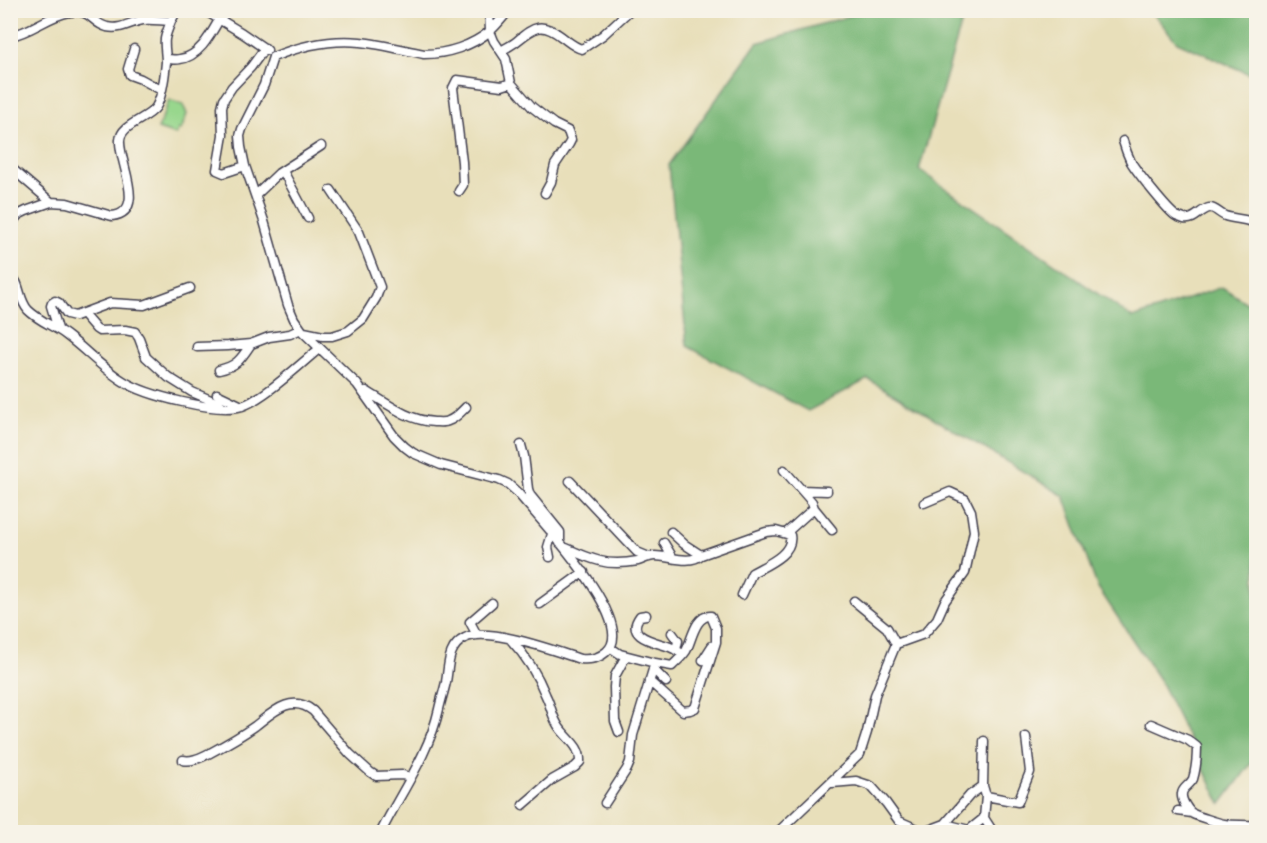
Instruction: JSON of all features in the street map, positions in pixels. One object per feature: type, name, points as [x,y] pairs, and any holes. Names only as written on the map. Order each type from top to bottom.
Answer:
[{"type":"street","points":[[10,225],[18,215],[51,202],[68,203],[112,216],[124,212],[128,207],[129,186],[120,138],[124,130],[154,109],[158,103],[166,59],[165,41],[177,10]]},
{"type":"street","points":[[204,10],[265,48],[273,57]]},
{"type":"street","points":[[489,10],[490,32],[506,59],[511,82],[550,122],[568,131],[571,140],[555,165],[546,193]]},
{"type":"street","points":[[273,57],[296,49],[339,41],[362,42],[434,54],[467,46],[490,32],[510,10]]},
{"type":"street","points":[[501,51],[528,31],[542,27],[556,32],[575,47],[582,48],[603,35],[630,10]]},
{"type":"street","points":[[10,36],[31,30],[54,17],[73,12],[82,12],[105,27],[114,28],[143,20],[171,21]]},
{"type":"street","points":[[166,59],[183,59],[196,52],[204,44],[219,20]]},
{"type":"street","points":[[245,166],[224,173],[217,170],[223,135],[222,107],[228,93],[252,67],[265,48]]},
{"type":"street","points":[[134,49],[128,69],[130,75],[161,90]]},
{"type":"street","points":[[273,57],[264,85],[240,136],[245,166],[294,319],[319,349],[360,388],[394,436],[405,447],[441,465],[508,484],[518,493],[584,572],[601,600],[614,635],[610,648],[602,655],[580,659],[501,636],[477,634],[464,639],[450,655],[435,726],[381,832]]},
{"type":"street","points":[[459,191],[463,185],[462,162],[454,83],[457,80],[502,86],[511,82]]},
{"type":"street","points":[[1123,141],[1136,169],[1176,216],[1186,219],[1212,208],[1229,217],[1257,223]]},
{"type":"street","points":[[256,195],[283,171],[321,146]]},
{"type":"street","points":[[10,167],[51,202]]},
{"type":"street","points":[[283,171],[309,218]]},
{"type":"street","points":[[197,346],[251,344],[269,337],[302,331],[332,336],[355,326],[363,319],[380,287],[359,232],[331,190]]},
{"type":"street","points":[[10,274],[16,279],[20,295],[31,313],[58,329],[115,376],[135,387],[186,402],[225,408],[242,406],[271,388],[319,349]]},
{"type":"street","points":[[58,329],[51,306],[57,301],[71,316],[83,314],[110,303],[144,305],[190,288]]},
{"type":"street","points":[[83,314],[99,331],[125,330],[135,333],[146,357],[168,377],[225,408]]},
{"type":"street","points":[[219,370],[232,367],[251,344]]},
{"type":"street","points":[[360,388],[401,413],[417,419],[448,421],[466,407]]},
{"type":"street","points":[[217,394],[242,406]]},
{"type":"street","points":[[521,445],[530,495],[560,532],[561,545]]},
{"type":"street","points":[[784,470],[812,502],[814,508],[832,530]]},
{"type":"street","points":[[570,481],[637,552],[649,557],[697,559],[700,555],[766,532],[776,531],[790,535],[790,545],[772,562],[752,573],[742,595]]},
{"type":"street","points":[[802,490],[826,491]]},
{"type":"street","points":[[778,832],[860,754],[875,695],[896,644],[924,634],[937,619],[945,601],[965,573],[974,531],[971,511],[965,499],[950,492],[924,503]]},
{"type":"street","points":[[786,533],[814,508]]},
{"type":"street","points":[[671,532],[700,555]]},
{"type":"street","points":[[550,557],[548,547],[552,534]]},
{"type":"street","points":[[664,543],[673,558]]},
{"type":"street","points":[[561,545],[601,561],[633,561],[649,557]]},
{"type":"street","points":[[540,604],[584,572]]},
{"type":"street","points":[[854,602],[886,628],[896,644]]},
{"type":"street","points":[[477,634],[470,622],[492,603]]},
{"type":"street","points":[[646,615],[640,616],[636,621],[635,628],[638,634],[653,643],[669,646],[680,652]]},
{"type":"street","points":[[610,648],[654,666],[672,666],[696,626],[705,615],[711,616],[717,632],[716,642],[695,708],[683,711],[649,681]]},
{"type":"street","points":[[672,633],[678,641],[680,652]]},
{"type":"street","points":[[511,639],[534,671],[555,720],[579,751],[580,756],[580,762],[575,767],[552,780],[523,805]]},
{"type":"street","points":[[703,660],[716,642]]},
{"type":"street","points":[[619,732],[615,721],[615,676],[626,656]]},
{"type":"street","points":[[605,803],[630,762],[633,735],[654,666]]},
{"type":"street","points":[[654,666],[666,682]]},
{"type":"street","points":[[183,760],[189,761],[202,757],[247,731],[276,709],[298,704],[313,711],[350,754],[376,776],[393,774],[411,777]]},
{"type":"street","points":[[1151,724],[1188,740],[1197,747],[1193,778],[1182,791],[1192,813]]},
{"type":"street","points":[[986,796],[1018,802],[1030,772],[1026,737]]},
{"type":"street","points":[[984,741],[983,786],[986,796],[984,818],[993,832]]},
{"type":"street","points":[[831,783],[856,781],[871,786],[899,821],[924,832],[946,828],[969,830],[984,818]]},
{"type":"street","points":[[946,828],[970,795],[983,786]]},
{"type":"street","points":[[1178,811],[1192,813],[1216,823],[1257,826]]},
{"type":"green space","points":[[866,11],[965,11],[919,170],[1133,318],[1222,287],[1256,309],[1256,757],[1221,804],[1160,681],[1097,586],[1064,496],[868,379],[808,411],[687,346],[669,165],[757,43]]},
{"type":"green space","points":[[1151,11],[1256,11],[1256,77],[1177,42]]},
{"type":"green space","points":[[169,100],[183,105],[187,114],[181,130],[178,129],[176,135],[158,129]]}]
